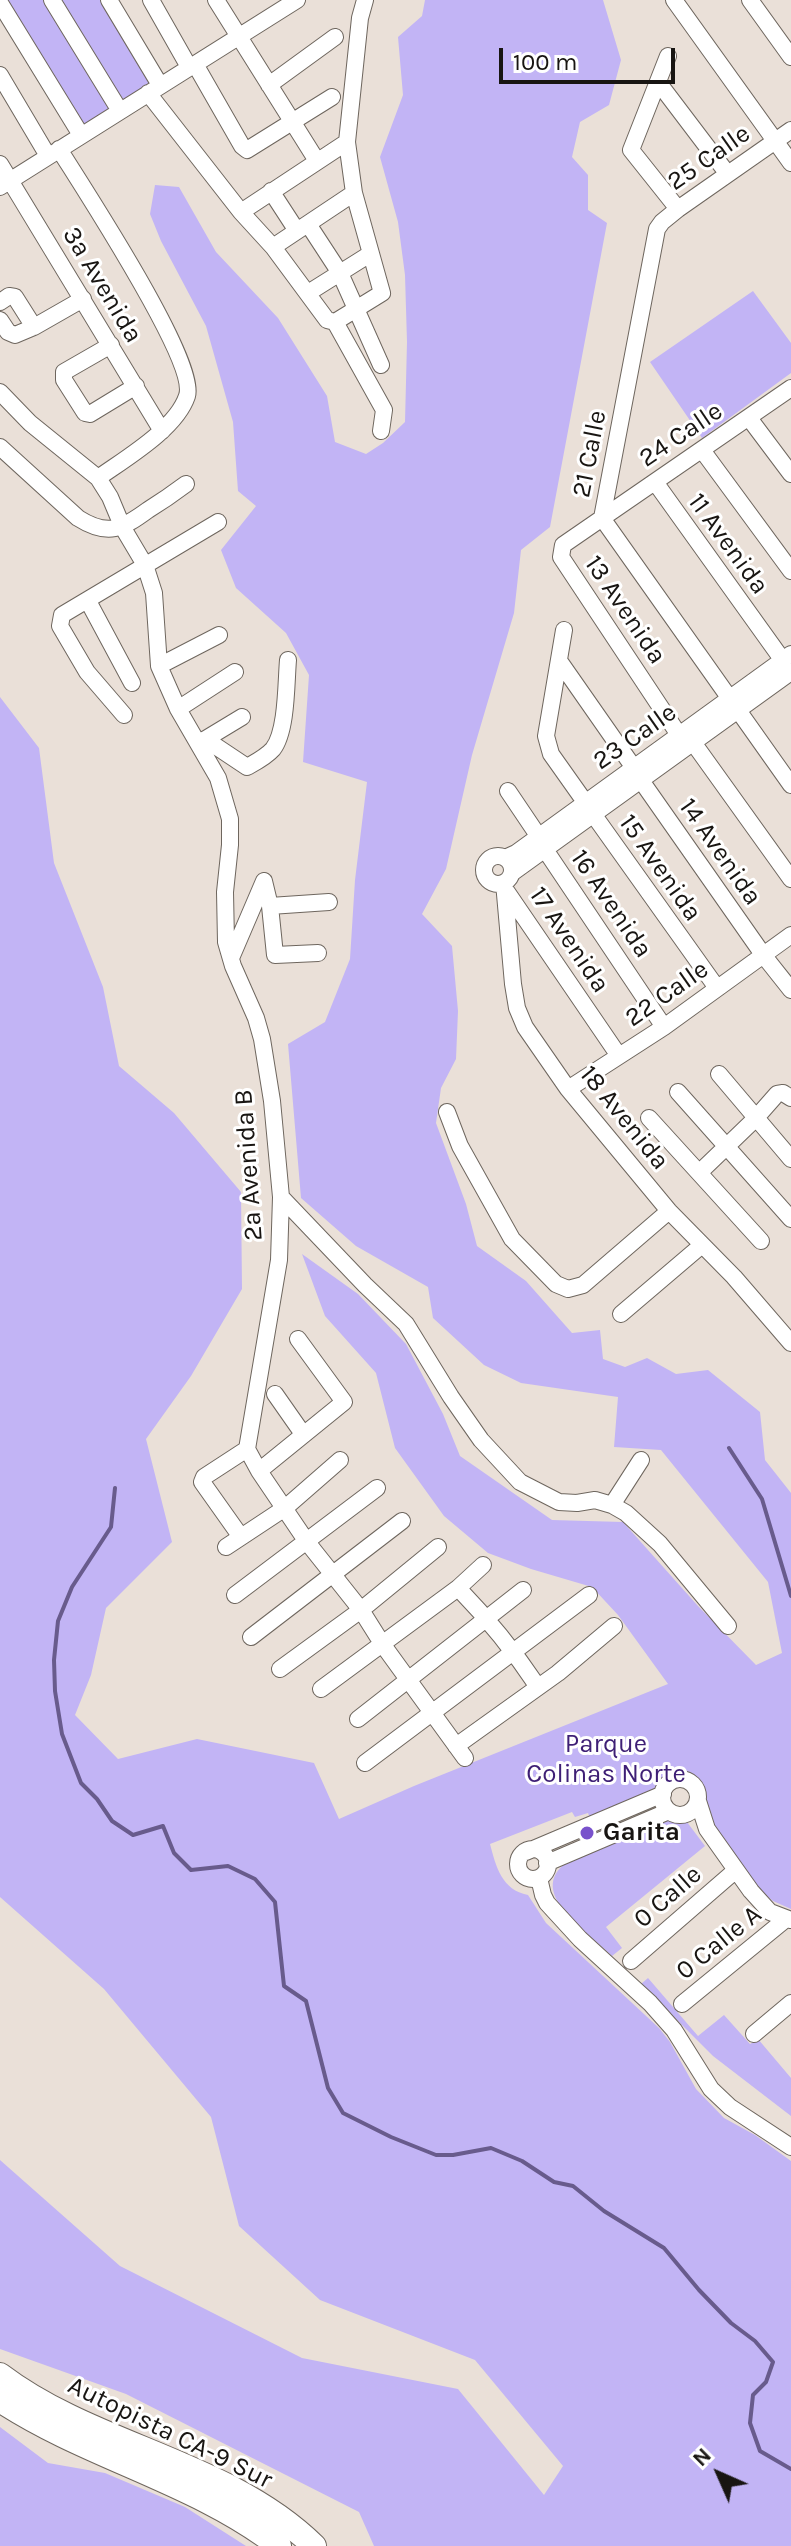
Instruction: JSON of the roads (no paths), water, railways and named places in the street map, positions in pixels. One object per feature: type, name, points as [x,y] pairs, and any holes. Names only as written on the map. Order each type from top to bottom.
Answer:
[{"type":"highway","name":"Autopista CA-9 Sur","points":[[0,2375],[58,2411],[230,2487],[314,2546]]},
{"type":"highway","name":"Autopista CA-9 Sur","points":[[0,2400],[47,2428],[216,2506],[252,2525],[279,2546]]},
{"type":"street","points":[[52,0],[120,111]]},
{"type":"street","points":[[109,0],[154,89],[241,212],[273,247],[327,320],[335,322],[382,293],[354,193],[347,142],[360,18],[365,0]]},
{"type":"street","points":[[151,0],[247,150],[332,97]]},
{"type":"street","points":[[216,0],[317,161]]},
{"type":"street","points":[[674,0],[791,163]]},
{"type":"street","points":[[750,0],[791,57]]},
{"type":"street","points":[[0,3],[81,135]]},
{"type":"street","points":[[5,184],[239,37],[287,3]]},
{"type":"street","points":[[269,85],[335,37]]},
{"type":"street","points":[[668,56],[631,150],[678,209]]},
{"type":"street","points":[[0,75],[157,310],[189,385],[184,401],[162,431],[98,478],[30,423],[0,392]]},
{"type":"street","points":[[658,82],[727,173]]},
{"type":"street","name":"25 Calle","points":[[657,229],[678,209],[791,130]]},
{"type":"street","points":[[241,212],[347,142]]},
{"type":"street","name":"3a Avenida","points":[[0,164],[5,184],[83,299],[162,431]]},
{"type":"street","points":[[271,191],[340,273],[381,365]]},
{"type":"street","points":[[273,247],[354,193]]},
{"type":"street","name":"21 Calle","points":[[657,229],[602,518],[791,785]]},
{"type":"street","points":[[308,293],[370,254]]},
{"type":"street","points":[[0,302],[9,296],[15,297],[34,327]]},
{"type":"street","points":[[0,320],[11,335],[34,327],[83,299]]},
{"type":"street","points":[[335,322],[384,410],[381,431]]},
{"type":"street","points":[[111,345],[64,372],[64,380],[85,413],[90,414],[136,386]]},
{"type":"street","name":"24 Calle","points":[[560,551],[563,545],[791,388]]},
{"type":"street","points":[[749,418],[791,474]]},
{"type":"street","points":[[0,447],[92,527],[123,528],[186,484]]},
{"type":"street","points":[[702,450],[791,571]]},
{"type":"street","name":"2a Avenida B","points":[[98,478],[145,565],[154,593],[159,666],[178,709],[202,741],[218,778],[230,819],[225,923],[231,958],[262,1039],[272,1101],[281,1197],[279,1260],[247,1449]]},
{"type":"street","name":"11 Avenida","points":[[655,482],[789,666]]},
{"type":"street","points":[[124,715],[87,672],[60,626],[62,615],[218,522]]},
{"type":"street","name":"13 Avenida","points":[[560,551],[561,557],[686,738],[791,879]]},
{"type":"street","points":[[88,601],[132,683]]},
{"type":"street","points":[[560,662],[564,630]]},
{"type":"street","points":[[159,666],[219,635]]},
{"type":"street","points":[[242,717],[202,741],[247,767],[271,752],[276,744],[282,723],[288,660]]},
{"type":"street","name":"15 Avenida","points":[[560,662],[546,736],[551,754],[717,988]]},
{"type":"street","name":"14 Avenida","points":[[560,662],[764,956],[791,990]]},
{"type":"street","name":"23 Calle","points":[[507,876],[541,842],[789,666]]},
{"type":"street","points":[[178,709],[235,672]]},
{"type":"street","name":"16 Avenida","points":[[508,791],[664,1027]]},
{"type":"street","name":"17 Avenida","points":[[507,876],[619,1056]]},
{"type":"street","name":"18 Avenida","points":[[507,876],[517,1008],[525,1027],[568,1089],[669,1211],[734,1277],[791,1343]]},
{"type":"street","points":[[231,958],[264,881],[275,955],[318,953]]},
{"type":"street","points":[[270,906],[329,902]]},
{"type":"street","name":"22 Calle","points":[[568,1089],[664,1027],[791,935]]},
{"type":"street","points":[[719,1074],[791,1159]]},
{"type":"street","points":[[678,1092],[791,1219]]},
{"type":"street","points":[[700,1172],[777,1094],[783,1093],[791,1098]]},
{"type":"street","points":[[447,1112],[460,1146],[512,1239],[556,1284],[568,1289],[583,1285],[669,1211]]},
{"type":"street","points":[[649,1118],[761,1241]]},
{"type":"street","points":[[281,1197],[406,1324],[481,1440],[520,1482],[559,1502],[595,1500],[626,1513],[660,1544],[728,1626]]},
{"type":"street","points":[[621,1314],[702,1245]]},
{"type":"street","points":[[259,1471],[344,1402],[298,1339]]},
{"type":"street","points":[[275,1394],[303,1434]]},
{"type":"street","points":[[241,1537],[202,1482],[204,1477],[247,1449],[307,1542],[361,1610],[461,1752],[614,1626]]},
{"type":"street","points":[[226,1547],[285,1508],[340,1460]]},
{"type":"street","points":[[612,1505],[641,1460]]},
{"type":"street","points":[[235,1595],[377,1488]]},
{"type":"street","points":[[251,1637],[402,1521]]},
{"type":"street","points":[[280,1669],[361,1610],[438,1547]]},
{"type":"street","points":[[321,1689],[458,1588],[483,1565]]},
{"type":"street","points":[[458,1588],[514,1651],[538,1687]]},
{"type":"street","points":[[358,1719],[523,1590]]},
{"type":"street","points":[[365,1763],[589,1595]]},
{"type":"street","points":[[671,1807],[673,1781],[689,1781],[697,1790],[707,1829],[736,1870],[764,1906],[789,1919]]},
{"type":"street","points":[[671,1807],[579,1848],[543,1871],[525,1877],[519,1869],[519,1859],[526,1852],[571,1831],[671,1807],[692,1811],[698,1801]]},
{"type":"street","points":[[671,1807],[707,1829]]},
{"type":"street","points":[[571,1831],[579,1848]]},
{"type":"street","points":[[526,1852],[539,1851],[543,1895],[547,1903],[674,2030],[711,2089],[741,2115],[791,2147]]},
{"type":"street","name":"0 Calle","points":[[631,1961],[736,1870]]},
{"type":"street","name":"0 Calle A","points":[[682,2004],[789,1919]]},
{"type":"street","points":[[754,2034],[791,2003]]},
{"type":"waterway","points":[[729,1448],[762,1499],[791,1596]]},
{"type":"waterway","points":[[115,1488],[111,1527],[72,1587],[58,1621],[55,1691],[62,1734],[81,1783],[112,1821],[133,1835],[163,1826],[174,1853],[191,1870],[228,1866],[255,1879],[275,1902],[284,1986],[306,2001],[328,2088],[343,2113],[436,2155],[491,2148],[522,2161],[554,2182],[573,2186],[604,2211],[664,2248],[699,2290],[731,2323],[755,2341],[773,2362],[766,2382],[753,2395],[750,2423],[760,2451],[791,2469]]},
{"type":"place","name":"Garita","points":[[587,1833]]},
{"type":"park label","name":"Parque Colinas Norte","points":[[606,1760]]}]
